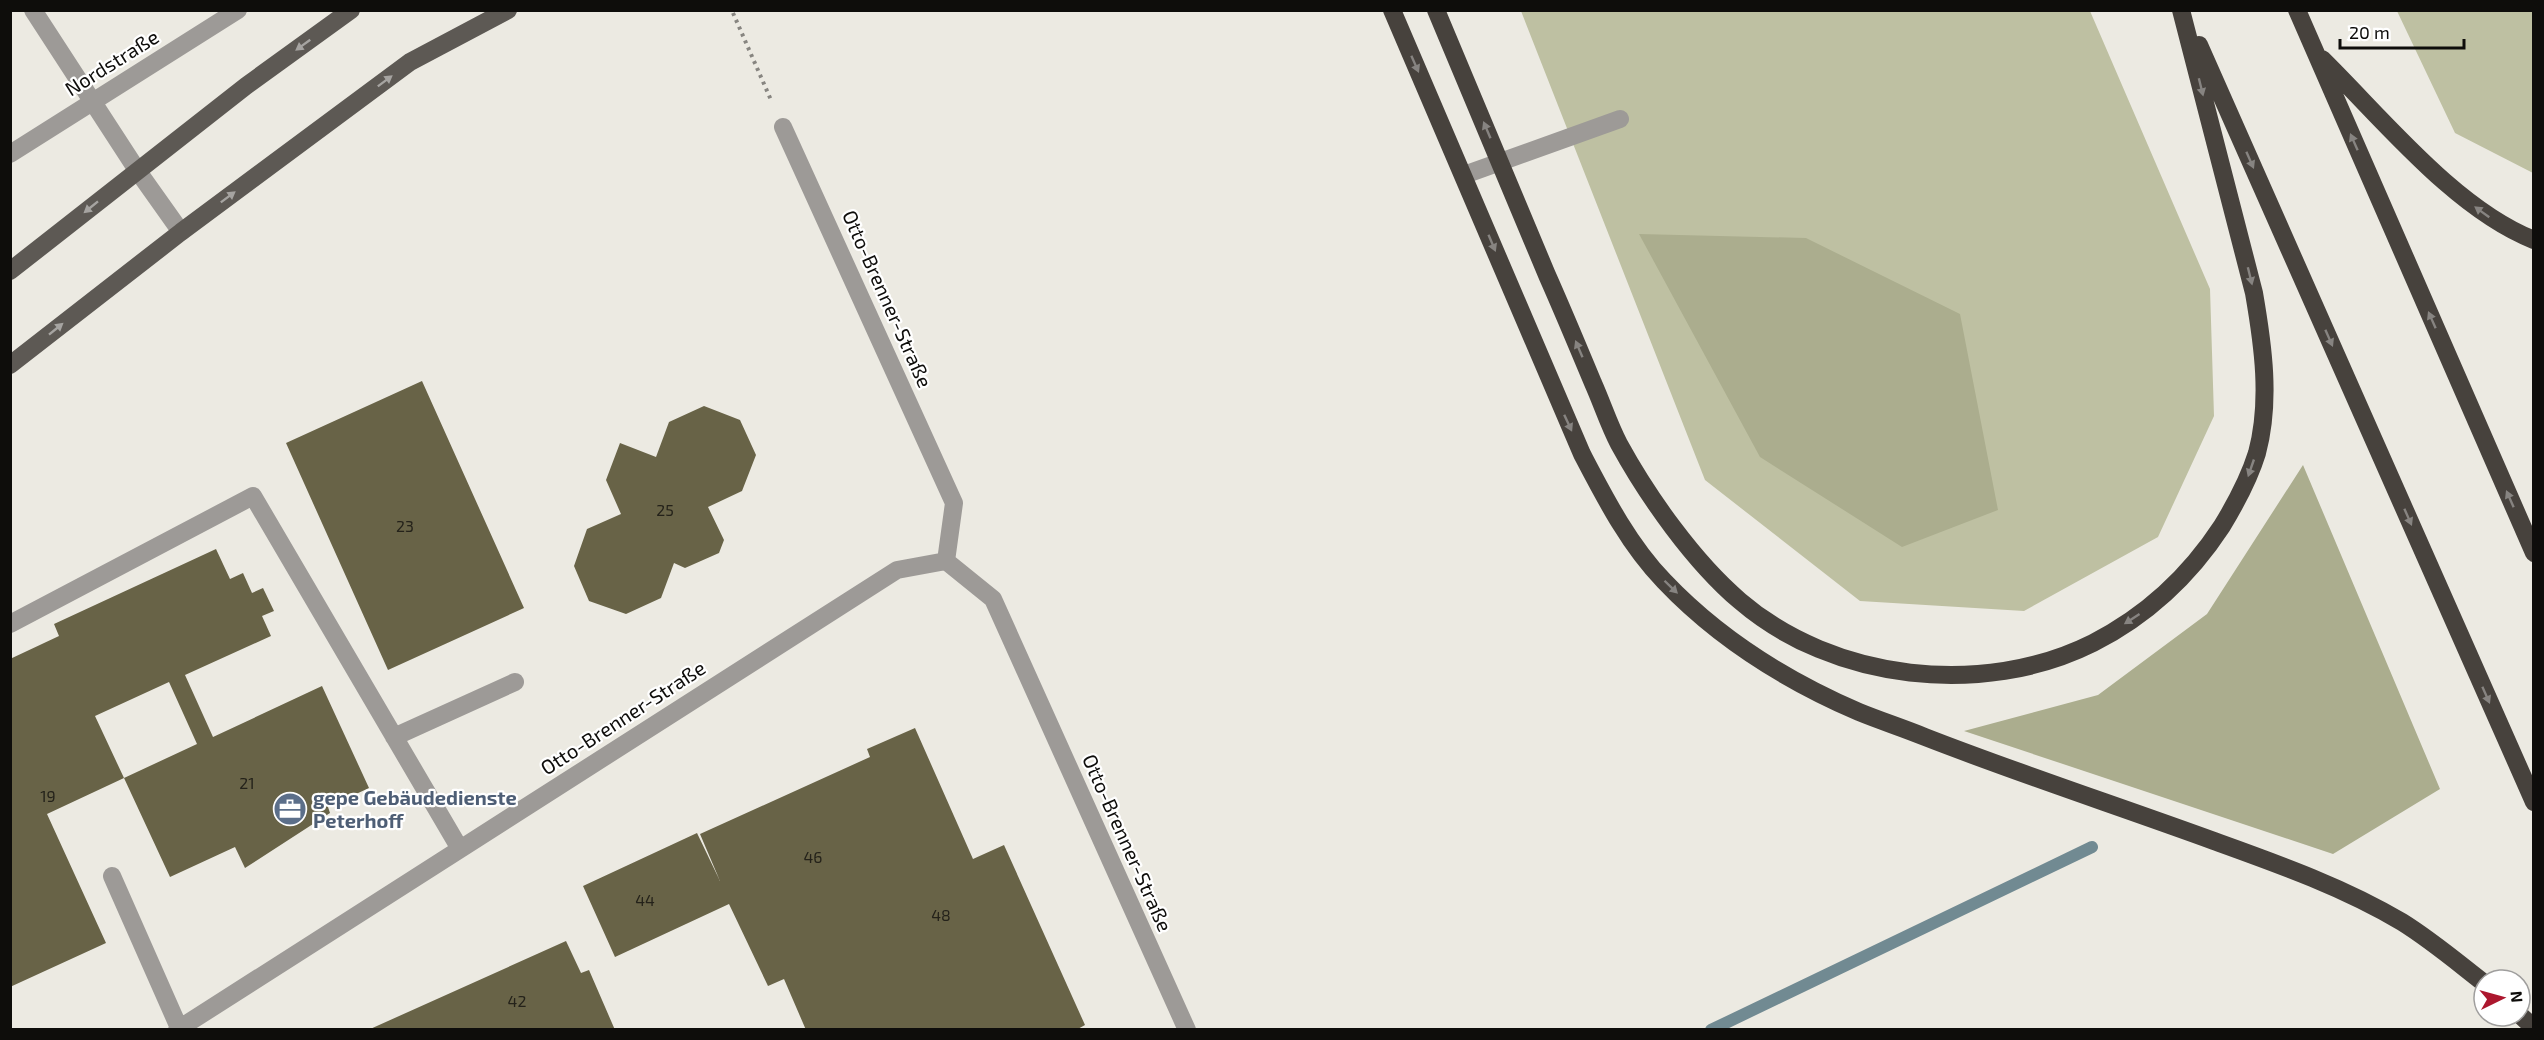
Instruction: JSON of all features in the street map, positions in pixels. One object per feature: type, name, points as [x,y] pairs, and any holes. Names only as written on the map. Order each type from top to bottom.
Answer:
[{"type":"highway","points":[[1392,10],[1464,175],[1556,398],[1601,491],[1640,552],[1662,579],[1716,628],[1769,666],[1860,712],[1996,765],[2288,868],[2336,888],[2402,922],[2472,974]]},
{"type":"highway","points":[[1436,10],[1618,441],[1690,549],[1739,600],[1766,622],[1820,650],[1855,662],[1905,672],[1959,676],[2012,669],[2092,644],[2144,611],[2190,570],[2227,518],[2248,478],[2257,453],[2263,424],[2264,365],[2254,292],[2183,10]]},
{"type":"highway","points":[[2183,10],[2534,802]]},
{"type":"highway","points":[[2297,10],[2534,553]]},
{"type":"highway","points":[[2315,51],[2432,169],[2459,193],[2484,214],[2510,230],[2534,240]]},
{"type":"main road","points":[[10,271],[246,86],[351,10]]},
{"type":"main road","points":[[10,366],[181,232],[410,62],[508,10]]},
{"type":"street","points":[[33,10],[137,170],[181,232]]},
{"type":"street","name":"Nordstraße","points":[[10,154],[238,10]]},
{"type":"street","points":[[1464,175],[1620,118]]},
{"type":"street","name":"Otto-Brenner-Straße","points":[[783,126],[954,502],[946,561]]},
{"type":"street","points":[[10,624],[253,496],[460,849]]},
{"type":"street","name":"Otto-Brenner-Straße","points":[[179,1029],[897,570],[946,561],[993,599],[1186,1029]]},
{"type":"street","points":[[394,737],[515,682]]},
{"type":"street","points":[[112,876],[179,1029]]},
{"type":"path","points":[[733,13],[783,126]]},
{"type":"green space","points":[[1521,11],[2090,11],[2210,289],[2214,416],[2158,537],[2024,611],[1860,601],[1705,480]]},
{"type":"green space","points":[[2397,11],[2533,11],[2533,173],[2455,133]]},
{"type":"green space","points":[[1639,234],[1806,238],[1960,314],[1998,510],[1902,547],[1760,457]]},
{"type":"green space","points":[[2303,465],[2440,789],[2333,854],[1964,731],[2098,695],[2207,614]]},
{"type":"building","points":[[422,381],[524,608],[388,670],[286,443]]},
{"type":"building","points":[[704,406],[740,420],[756,455],[742,491],[708,507],[724,540],[719,553],[685,568],[674,563],[661,598],[626,614],[589,601],[574,566],[587,529],[621,514],[606,480],[620,443],[656,457],[669,422]]},
{"type":"building","points":[[216,549],[230,579],[243,573],[252,593],[263,588],[274,611],[262,616],[271,636],[185,675],[213,737],[322,686],[369,788],[328,807],[330,813],[245,868],[235,847],[170,877],[124,778],[47,814],[106,943],[10,987],[10,659],[59,636],[54,624]],"holes":[[[169,682],[197,744],[124,778],[95,716]]]},
{"type":"building","points":[[915,728],[973,859],[1004,845],[1085,1025],[1076,1030],[806,1030],[784,979],[768,986],[729,904],[615,957],[583,886],[697,833],[720,881],[700,834],[870,757],[867,749]]},
{"type":"building","points":[[566,941],[581,973],[589,970],[615,1030],[368,1030]]},
{"type":"waterway","points":[[1711,1030],[2092,847]]},
{"type":"place","name":"gepe Gebäudedienste Peterhoff","points":[[290,809]]}]
